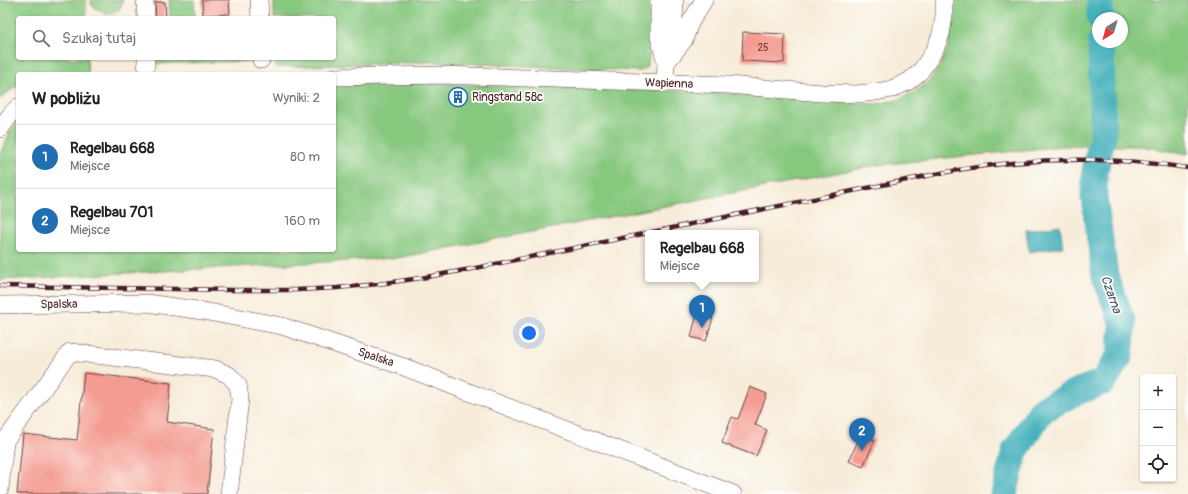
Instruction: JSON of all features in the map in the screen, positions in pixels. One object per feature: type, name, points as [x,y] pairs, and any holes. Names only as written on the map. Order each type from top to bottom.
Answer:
[{"type":"street","points":[[145,0],[146,16]]},
{"type":"street","points":[[259,0],[260,16]]},
{"type":"street","points":[[659,0],[658,37],[666,63]]},
{"type":"street","points":[[665,83],[666,63],[673,38],[675,0]]},
{"type":"street","points":[[666,63],[684,40],[690,23],[704,0]]},
{"type":"street","name":"Wapienna","points":[[336,77],[441,75],[728,85],[822,93],[857,94],[876,92],[892,89],[909,81],[920,72],[936,47],[941,34],[944,16],[944,0]]},
{"type":"street","points":[[0,129],[10,114],[16,109]]},
{"type":"street","name":"Spalska","points":[[0,305],[147,303],[202,311],[282,326],[404,367],[733,494]]},
{"type":"street","points":[[0,489],[5,442],[70,352],[215,369],[229,375],[238,385],[240,398],[229,494]]},
{"type":"green space","points":[[0,0],[86,0],[86,16],[16,16],[16,60],[87,60],[88,72],[16,72],[16,87],[0,99]]},
{"type":"green space","points":[[91,0],[123,0],[120,9],[115,13],[105,14],[94,8],[91,4]]},
{"type":"green space","points":[[169,0],[194,0],[195,16],[170,16]]},
{"type":"green space","points":[[274,0],[649,0],[649,60],[646,67],[640,71],[432,62],[276,67],[276,60],[336,60],[336,16],[274,16]]},
{"type":"green space","points":[[951,0],[1188,0],[1188,154],[1141,146],[1064,146],[878,165],[397,258],[0,280],[0,154],[10,132],[16,123],[16,252],[336,252],[336,85],[421,83],[676,91],[877,104],[897,100],[915,92],[929,81],[941,64],[949,45]]},
{"type":"green space","points":[[154,60],[256,60],[256,61],[154,64]]},
{"type":"water","points":[[1060,225],[1063,247],[1029,252],[1026,230]]},
{"type":"building","points":[[202,0],[229,0],[230,14],[203,15]]},
{"type":"building","points":[[155,2],[165,2],[166,16],[156,16]]},
{"type":"building","points":[[743,32],[785,34],[784,63],[742,61]]},
{"type":"building","points":[[697,314],[713,318],[706,341],[691,337]]},
{"type":"building","points":[[84,373],[171,383],[167,422],[214,429],[207,494],[17,494],[23,434],[77,440]]},
{"type":"building","points":[[750,387],[767,394],[755,425],[767,430],[756,456],[722,443],[732,417],[738,419]]},
{"type":"building","points":[[861,434],[875,440],[863,467],[849,461]]},
{"type":"waterway","name":"Czarna","points":[[1100,0],[1100,12]]},
{"type":"waterway","name":"Czarna","points":[[1004,494],[1015,451],[1042,410],[1076,392],[1103,382],[1120,355],[1123,324],[1105,275],[1094,197],[1095,171],[1103,134],[1101,48]]},
{"type":"railway","points":[[662,230],[936,174],[999,164],[1030,161],[1093,160],[1124,161],[1188,168]]},
{"type":"railway","points":[[0,286],[233,290],[297,290],[337,288],[421,278],[645,233]]},
{"type":"place","name":"Ringstand 58c","points":[[458,97]]},
{"type":"place","name":"Regelbau 668","points":[[702,328]]},
{"type":"place","name":"Regelbau 701","points":[[862,451]]}]
